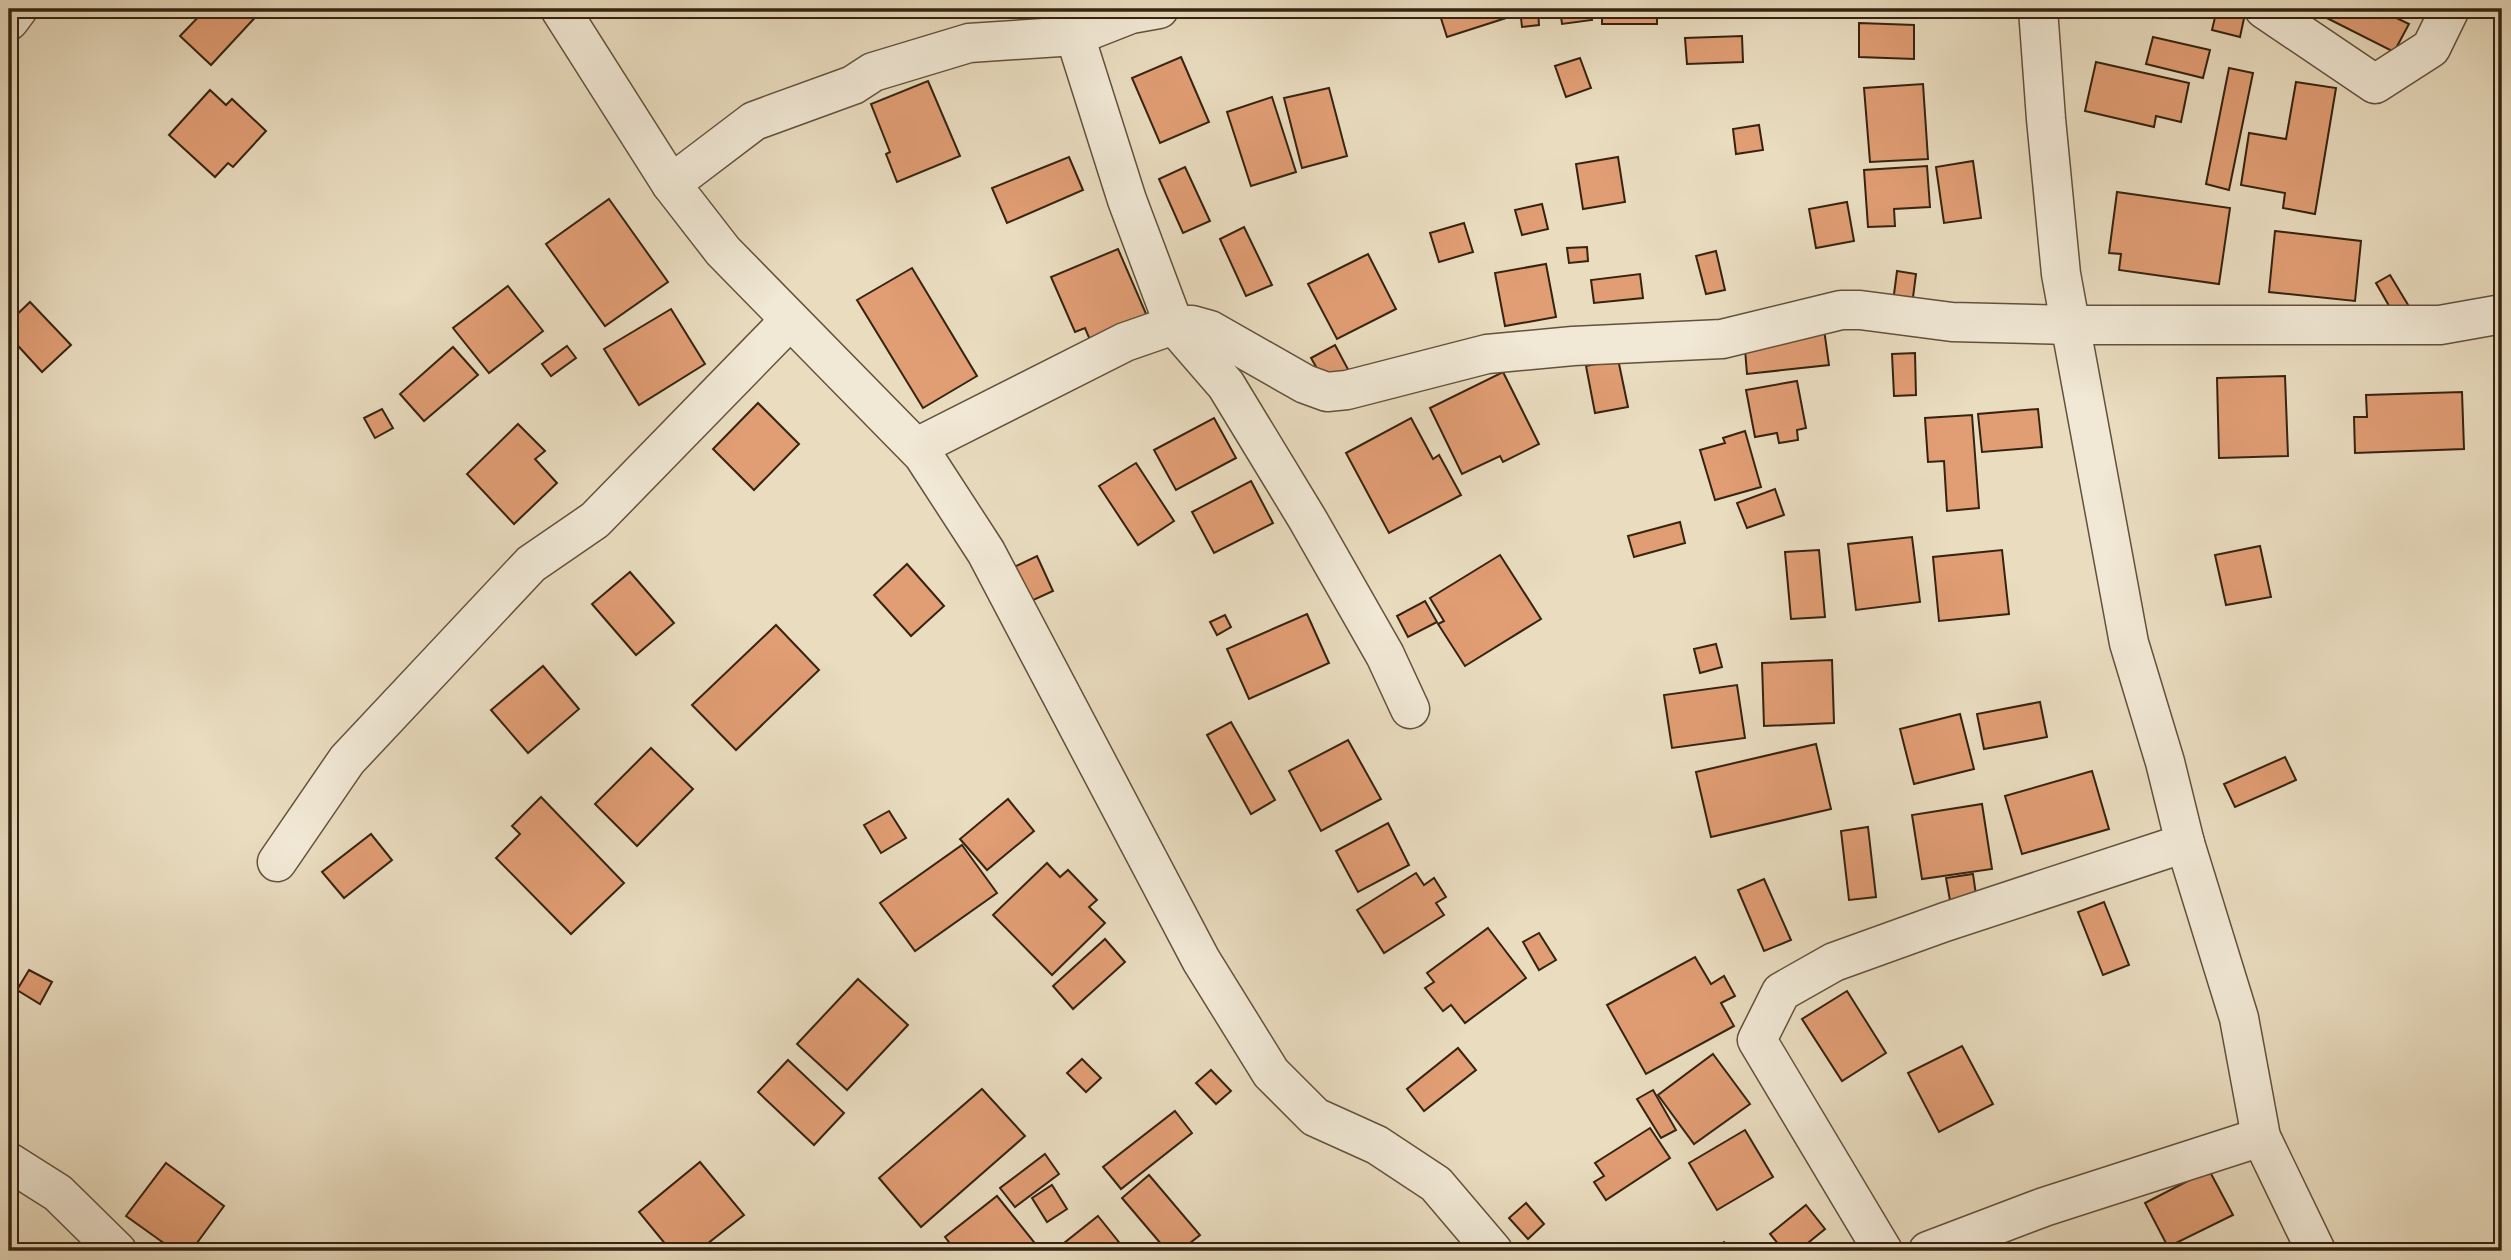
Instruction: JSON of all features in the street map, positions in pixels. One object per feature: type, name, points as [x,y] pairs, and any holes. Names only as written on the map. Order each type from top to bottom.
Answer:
[{"type":"street","points":[[9,21],[18,9]]},
{"type":"street","points":[[560,9],[671,184],[723,251],[917,447],[986,552],[1189,937],[1270,1073],[1315,1117],[1377,1145],[1436,1184],[1493,1251]]},
{"type":"street","points":[[671,184],[754,121],[853,85],[873,72],[969,43],[1075,36],[1131,13],[1159,9]]},
{"type":"street","points":[[2038,9],[2061,274],[2129,643],[2165,762],[2185,843],[2239,1018],[2261,1137],[2316,1251]]},
{"type":"street","points":[[2263,9],[2375,84],[2431,48],[2450,9]]},
{"type":"street","points":[[1075,36],[1127,200],[1174,325],[1226,385],[1308,520],[1385,655],[1410,709]]},
{"type":"street","points":[[917,447],[1125,342],[1174,325],[1192,325],[1210,330],[1305,384],[1327,392],[1346,390],[1487,354],[1573,346],[1722,339],[1841,310],[1952,322],[2071,325],[2440,325],[2502,314]]},
{"type":"street","points":[[277,862],[347,761],[521,574],[531,564],[595,520],[790,320]]},
{"type":"street","points":[[1883,1251],[1757,1040],[1781,992],[1834,962],[1945,922],[2185,843]]},
{"type":"street","points":[[1928,1251],[2044,1207],[2261,1137]]},
{"type":"street","points":[[9,1163],[58,1193],[117,1251]]},
{"type":"building","points":[[206,9],[263,9],[211,65],[180,36]]},
{"type":"building","points":[[1438,9],[1503,9],[1506,18],[1447,37]]},
{"type":"building","points":[[1520,9],[1538,9],[1539,25],[1522,27]]},
{"type":"building","points":[[1560,9],[1591,9],[1592,20],[1562,24]]},
{"type":"building","points":[[1602,9],[1657,9],[1657,24],[1602,24]]},
{"type":"building","points":[[2217,9],[2246,9],[2240,37],[2212,30]]},
{"type":"building","points":[[2309,9],[2378,9],[2409,24],[2394,52]]},
{"type":"building","points":[[1859,23],[1914,25],[1914,59],[1859,57]]},
{"type":"building","points":[[1742,36],[1743,62],[1687,64],[1685,38]]},
{"type":"building","points":[[2153,37],[2210,50],[2203,78],[2146,64]]},
{"type":"building","points":[[1181,57],[1209,122],[1160,143],[1132,78]]},
{"type":"building","points":[[1580,58],[1591,88],[1566,97],[1555,66]]},
{"type":"building","points":[[2096,62],[2189,83],[2181,122],[2156,116],[2154,127],[2085,111]]},
{"type":"building","points":[[2229,68],[2253,73],[2229,190],[2206,184]]},
{"type":"building","points":[[928,81],[960,156],[897,182],[886,154],[890,152],[871,104]]},
{"type":"building","points":[[2296,82],[2336,88],[2315,214],[2283,208],[2285,193],[2241,185],[2249,133],[2286,139]]},
{"type":"building","points":[[1923,84],[1928,159],[1870,162],[1864,88]]},
{"type":"building","points":[[1329,88],[1347,156],[1302,168],[1284,98]]},
{"type":"building","points":[[210,90],[226,105],[232,99],[266,131],[233,167],[228,163],[215,177],[169,135]]},
{"type":"building","points":[[1272,97],[1296,172],[1251,186],[1227,112]]},
{"type":"building","points":[[1759,125],[1763,150],[1736,154],[1733,129]]},
{"type":"building","points":[[1069,157],[1083,190],[1007,223],[992,188]]},
{"type":"building","points":[[1618,157],[1625,202],[1583,209],[1576,164]]},
{"type":"building","points":[[1973,161],[1981,218],[1944,223],[1936,167]]},
{"type":"building","points":[[1927,166],[1930,207],[1894,209],[1895,226],[1868,227],[1864,170]]},
{"type":"building","points":[[1185,167],[1210,221],[1183,233],[1159,179]]},
{"type":"building","points":[[2117,192],[2230,208],[2219,284],[2119,270],[2121,254],[2109,253]]},
{"type":"building","points":[[609,199],[668,282],[605,326],[546,244]]},
{"type":"building","points":[[1847,202],[1854,241],[1816,248],[1809,209]]},
{"type":"building","points":[[1542,204],[1548,229],[1522,235],[1515,210]]},
{"type":"building","points":[[1464,223],[1473,252],[1439,262],[1430,233]]},
{"type":"building","points":[[1244,227],[1272,285],[1246,296],[1220,239]]},
{"type":"building","points":[[2275,231],[2361,241],[2355,301],[2269,292]]},
{"type":"building","points":[[1587,247],[1588,261],[1569,263],[1567,248]]},
{"type":"building","points":[[1118,249],[1150,323],[1093,347],[1085,328],[1075,332],[1051,277]]},
{"type":"building","points":[[1716,251],[1725,290],[1706,294],[1696,256]]},
{"type":"building","points":[[1368,254],[1396,309],[1337,339],[1308,284]]},
{"type":"building","points":[[1546,264],[1556,317],[1505,326],[1495,273]]},
{"type":"building","points":[[912,268],[977,376],[923,408],[857,300]]},
{"type":"building","points":[[1897,271],[1916,274],[1912,305],[1893,302]]},
{"type":"building","points":[[1640,274],[1643,298],[1594,303],[1591,280]]},
{"type":"building","points":[[2390,275],[2413,313],[2392,311],[2376,283]]},
{"type":"building","points":[[508,286],[543,331],[489,373],[453,328]]},
{"type":"building","points":[[30,302],[71,345],[42,372],[9,336],[9,322]]},
{"type":"building","points":[[671,309],[705,364],[639,405],[604,349]]},
{"type":"building","points":[[1824,329],[1829,365],[1747,374],[1744,337]]},
{"type":"building","points":[[1335,345],[1350,373],[1327,386],[1311,358]]},
{"type":"building","points":[[567,346],[576,358],[551,376],[542,364]]},
{"type":"building","points":[[453,347],[478,375],[424,421],[400,394]]},
{"type":"building","points":[[1915,353],[1916,395],[1894,396],[1892,354]]},
{"type":"building","points":[[1618,359],[1628,407],[1595,413],[1586,366]]},
{"type":"building","points":[[1503,372],[1539,444],[1503,462],[1500,456],[1462,474],[1430,408]]},
{"type":"building","points":[[2285,376],[2288,456],[2219,458],[2217,378]]},
{"type":"building","points":[[1797,381],[1806,428],[1797,430],[1798,440],[1779,443],[1777,433],[1755,437],[1746,390]]},
{"type":"building","points":[[2462,392],[2464,449],[2355,453],[2354,417],[2367,417],[2366,395]]},
{"type":"building","points":[[758,403],[799,444],[754,490],[713,449]]},
{"type":"building","points":[[382,409],[393,428],[375,438],[364,418]]},
{"type":"building","points":[[2038,409],[2042,447],[1982,452],[1978,414]]},
{"type":"building","points":[[1972,415],[1979,508],[1947,511],[1944,461],[1928,462],[1925,418]]},
{"type":"building","points":[[1214,418],[1236,458],[1176,490],[1154,450]]},
{"type":"building","points":[[1411,418],[1433,459],[1439,455],[1461,495],[1389,533],[1346,453]]},
{"type":"building","points":[[518,424],[545,451],[535,459],[557,483],[514,524],[467,474]]},
{"type":"building","points":[[1745,431],[1761,487],[1715,500],[1700,450],[1725,443],[1723,438]]},
{"type":"building","points":[[1136,463],[1174,521],[1138,545],[1099,486]]},
{"type":"building","points":[[1251,481],[1273,523],[1214,553],[1192,512]]},
{"type":"building","points":[[1775,489],[1784,515],[1747,528],[1737,503]]},
{"type":"building","points":[[1680,522],[1685,543],[1634,557],[1628,536]]},
{"type":"building","points":[[1912,537],[1920,602],[1856,610],[1848,544]]},
{"type":"building","points":[[2260,546],[2271,597],[2226,605],[2215,555]]},
{"type":"building","points":[[1819,550],[1825,617],[1791,619],[1785,552]]},
{"type":"building","points":[[2002,550],[2009,614],[1939,621],[1933,557]]},
{"type":"building","points":[[1500,555],[1541,619],[1465,666],[1438,624],[1444,621],[1430,598]]},
{"type":"building","points":[[1037,556],[1053,591],[1029,602],[1012,568]]},
{"type":"building","points":[[907,564],[944,606],[911,636],[874,595]]},
{"type":"building","points":[[630,572],[674,623],[636,655],[592,604]]},
{"type":"building","points":[[1425,601],[1437,622],[1408,637],[1397,616]]},
{"type":"building","points":[[1307,614],[1329,663],[1249,699],[1227,649]]},
{"type":"building","points":[[1225,615],[1231,627],[1217,635],[1210,622]]},
{"type":"building","points":[[776,625],[819,670],[736,750],[692,705]]},
{"type":"building","points":[[1716,644],[1722,667],[1700,673],[1694,649]]},
{"type":"building","points":[[1832,660],[1834,723],[1764,726],[1762,663]]},
{"type":"building","points":[[543,666],[579,709],[528,753],[491,710]]},
{"type":"building","points":[[1737,685],[1745,738],[1672,748],[1664,695]]},
{"type":"building","points":[[2040,702],[2047,737],[1984,749],[1977,714]]},
{"type":"building","points":[[1960,714],[1974,769],[1914,784],[1900,729]]},
{"type":"building","points":[[1231,722],[1275,800],[1251,814],[1207,735]]},
{"type":"building","points":[[1348,740],[1381,799],[1321,831],[1289,771]]},
{"type":"building","points":[[1816,744],[1831,809],[1711,837],[1696,772]]},
{"type":"building","points":[[651,748],[693,789],[637,846],[595,804]]},
{"type":"building","points":[[2285,757],[2296,780],[2235,807],[2224,784]]},
{"type":"building","points":[[2092,771],[2109,829],[2022,854],[2005,796]]},
{"type":"building","points":[[541,797],[624,883],[571,934],[496,858],[520,834],[512,826]]},
{"type":"building","points":[[1008,799],[1034,831],[987,870],[960,839]]},
{"type":"building","points":[[1982,804],[1992,869],[1922,879],[1912,815]]},
{"type":"building","points":[[889,811],[906,838],[881,853],[864,825]]},
{"type":"building","points":[[1388,823],[1409,865],[1358,892],[1336,851]]},
{"type":"building","points":[[1868,827],[1876,897],[1849,900],[1841,831]]},
{"type":"building","points":[[371,834],[392,860],[344,898],[322,872]]},
{"type":"building","points":[[962,845],[997,893],[915,951],[880,903]]},
{"type":"building","points":[[1047,863],[1060,877],[1068,870],[1097,900],[1089,907],[1105,923],[1052,975],[993,915]]},
{"type":"building","points":[[1416,873],[1424,885],[1434,878],[1446,897],[1436,903],[1444,915],[1384,953],[1357,910]]},
{"type":"building","points":[[1973,874],[1977,902],[1951,906],[1946,878]]},
{"type":"building","points":[[1764,879],[1791,940],[1764,951],[1738,890]]},
{"type":"building","points":[[2104,902],[2129,965],[2103,975],[2078,912]]},
{"type":"building","points":[[1488,928],[1526,978],[1465,1023],[1451,1005],[1443,1011],[1425,988],[1434,982],[1427,973]]},
{"type":"building","points":[[1539,933],[1556,960],[1539,970],[1523,942]]},
{"type":"building","points":[[1105,939],[1125,962],[1073,1009],[1053,986]]},
{"type":"building","points":[[1695,957],[1711,984],[1724,976],[1735,996],[1721,1003],[1734,1026],[1646,1074],[1607,1005]]},
{"type":"building","points":[[29,970],[52,982],[40,1004],[17,990]]},
{"type":"building","points":[[858,979],[908,1025],[847,1090],[797,1044]]},
{"type":"building","points":[[1847,991],[1886,1053],[1842,1081],[1802,1019]]},
{"type":"building","points":[[1962,1046],[1993,1104],[1939,1132],[1908,1073]]},
{"type":"building","points":[[1458,1048],[1476,1070],[1424,1111],[1407,1089]]},
{"type":"building","points":[[1713,1054],[1750,1104],[1694,1144],[1658,1095]]},
{"type":"building","points":[[1082,1059],[1101,1078],[1086,1092],[1067,1073]]},
{"type":"building","points":[[788,1060],[844,1113],[814,1145],[758,1092]]},
{"type":"building","points":[[1211,1070],[1231,1091],[1216,1104],[1196,1083]]},
{"type":"building","points":[[982,1089],[1025,1136],[921,1227],[879,1178]]},
{"type":"building","points":[[1653,1090],[1676,1130],[1661,1138],[1637,1099]]},
{"type":"building","points":[[1175,1111],[1192,1133],[1121,1189],[1103,1167]]},
{"type":"building","points":[[1650,1128],[1670,1158],[1606,1200],[1594,1182],[1604,1176],[1595,1163]]},
{"type":"building","points":[[1745,1130],[1773,1177],[1717,1210],[1689,1163]]},
{"type":"building","points":[[1045,1154],[1059,1174],[1015,1207],[1000,1188]]},
{"type":"building","points":[[700,1162],[744,1215],[698,1251],[671,1251],[639,1212]]},
{"type":"building","points":[[166,1163],[224,1206],[191,1251],[175,1251],[126,1216]]},
{"type":"building","points":[[2209,1170],[2233,1215],[2168,1247],[2145,1203]]},
{"type":"building","points":[[1149,1175],[1200,1235],[1180,1251],[1167,1251],[1122,1198]]},
{"type":"building","points":[[1052,1185],[1067,1209],[1047,1222],[1032,1198]]},
{"type":"building","points":[[997,1196],[1034,1242],[1022,1251],[956,1251],[945,1237]]},
{"type":"building","points":[[1526,1203],[1544,1224],[1528,1239],[1509,1218]]},
{"type":"building","points":[[1806,1205],[1825,1229],[1798,1251],[1784,1251],[1770,1234]]},
{"type":"building","points":[[1098,1216],[1126,1251],[1054,1251]]},
{"type":"building","points":[[1724,1242],[1730,1251],[1710,1251]]}]
